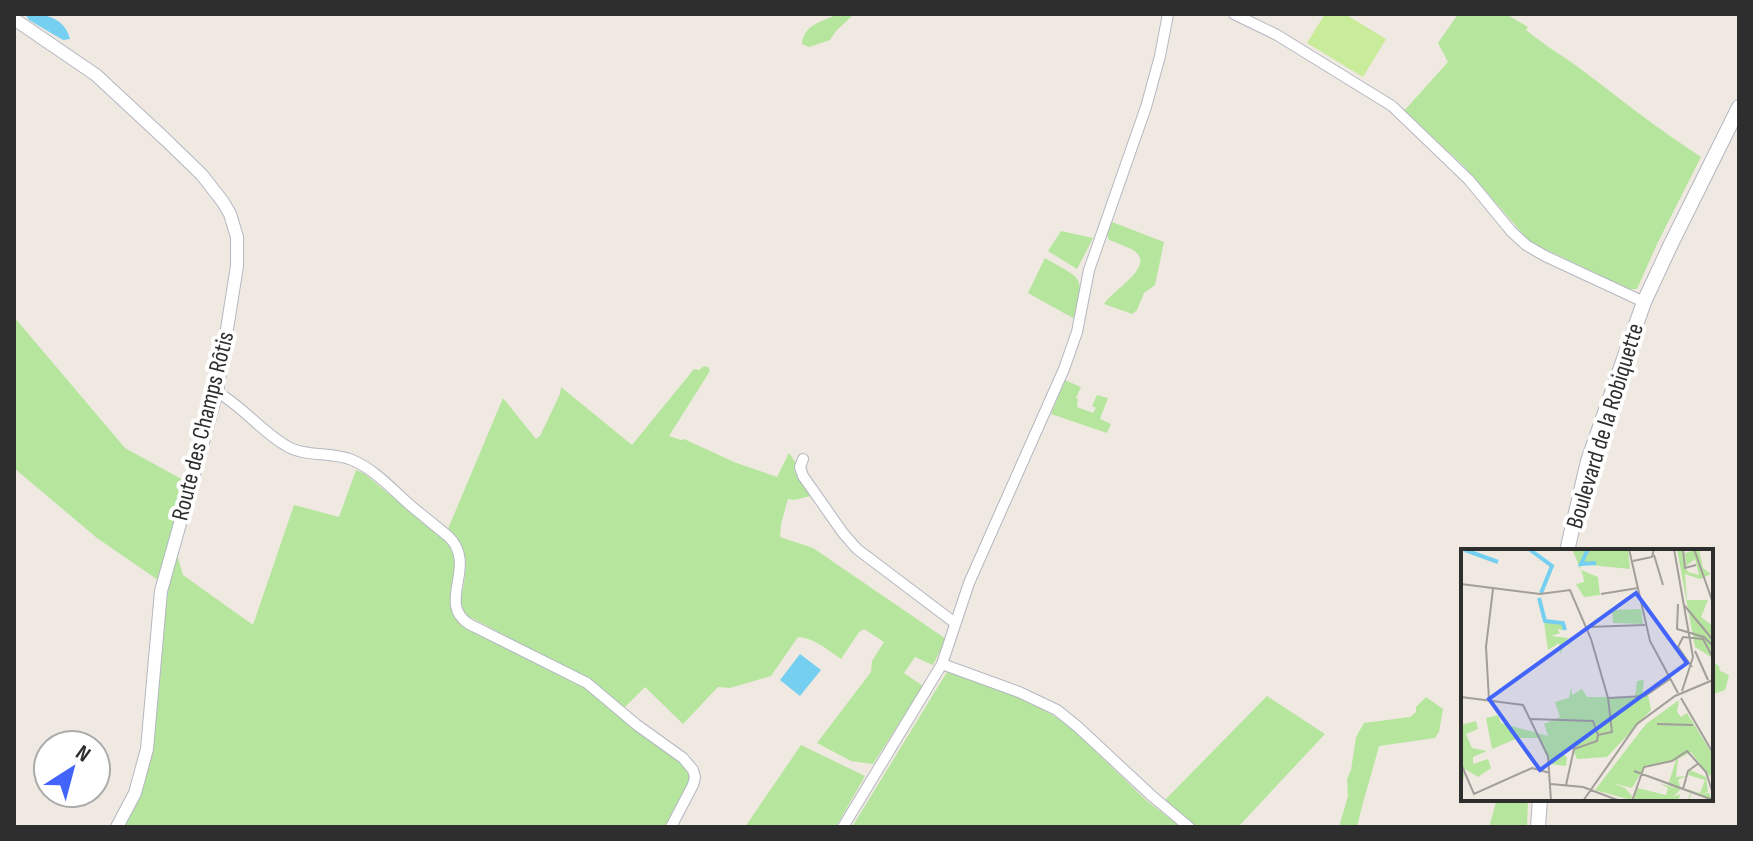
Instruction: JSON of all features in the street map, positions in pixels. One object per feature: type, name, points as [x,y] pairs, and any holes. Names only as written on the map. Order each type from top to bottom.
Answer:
[{"type":"main road","name":"Boulevard de la Robiquette","points":[[1567,549],[1588,461],[1644,302],[1739,107]]},
{"type":"main road","points":[[1538,827],[1540,801]]},
{"type":"street","points":[[843,827],[942,664],[969,583],[1073,343],[1086,280],[1146,107],[1168,14]]},
{"type":"street","points":[[1234,14],[1277,35],[1392,106],[1469,180],[1526,245],[1644,302]]},
{"type":"street","name":"Route des Champs Rôtis","points":[[14,19],[115,92],[202,175],[230,214],[237,237],[237,266],[217,392],[161,591],[144,764],[135,793],[117,827]]},
{"type":"street","points":[[217,392],[286,446],[307,453],[345,458],[365,467],[458,548],[455,603],[460,617],[587,683],[637,725],[676,752],[694,773],[693,785],[671,827]]},
{"type":"street","points":[[803,459],[800,467],[803,476],[857,549],[955,623]]},
{"type":"street","points":[[942,664],[1019,692],[1057,710],[1189,827]]},
{"type":"green space","points":[[838,14],[854,14],[830,40],[809,47],[802,44],[810,28]]},
{"type":"green space","points":[[1325,14],[1345,14],[1386,39],[1363,77],[1307,43]]},
{"type":"green space","points":[[1458,14],[1506,14],[1528,27],[1526,30],[1533,36],[1701,157],[1637,289],[1629,289],[1530,242],[1463,165],[1404,111],[1448,62],[1438,43]]},
{"type":"green space","points":[[1112,222],[1164,242],[1155,285],[1144,293],[1132,314],[1104,304],[1131,278],[1140,263],[1139,256],[1133,250],[1109,240],[1107,234]]},
{"type":"green space","points":[[1061,231],[1093,238],[1077,269],[1048,251]]},
{"type":"green space","points":[[1045,258],[1073,275],[1080,285],[1073,318],[1028,293]]},
{"type":"green space","points":[[14,317],[125,448],[185,481],[158,580],[97,538],[14,468]]},
{"type":"green space","points":[[704,366],[710,371],[669,436],[684,439],[777,477],[789,453],[796,463],[794,470],[811,496],[788,499],[780,537],[813,548],[946,639],[933,665],[915,657],[904,673],[923,686],[873,764],[851,761],[817,743],[871,672],[872,661],[884,642],[864,629],[841,659],[815,642],[798,637],[771,676],[730,688],[718,687],[683,724],[645,687],[624,708],[596,683],[462,613],[459,608],[466,566],[462,546],[448,529],[503,398],[536,439],[561,387],[632,445],[694,369]]},
{"type":"green space","points":[[1065,380],[1081,387],[1076,398],[1077,407],[1093,413],[1096,408],[1092,406],[1097,395],[1108,398],[1100,419],[1111,424],[1107,433],[1051,414]]},
{"type":"green space","points":[[356,470],[365,474],[447,543],[456,562],[452,605],[457,619],[576,681],[689,771],[692,778],[667,827],[124,827],[141,790],[150,755],[165,615],[176,551],[183,575],[253,625],[294,505],[339,517]]},
{"type":"green space","points":[[1713,664],[1729,676],[1725,690],[1713,694]]},
{"type":"green space","points":[[947,672],[1025,701],[1068,725],[1147,801],[1181,827],[852,827]]},
{"type":"green space","points":[[1267,696],[1325,734],[1238,827],[1194,827],[1163,802]]},
{"type":"green space","points":[[1426,697],[1443,709],[1435,738],[1379,746],[1357,827],[1339,827],[1348,796],[1347,779],[1356,737],[1364,723],[1410,717]]},
{"type":"green space","points":[[801,745],[865,776],[836,827],[745,827]]},
{"type":"green space","points":[[1496,801],[1528,801],[1527,827],[1489,827]]},
{"type":"water","points":[[25,14],[59,21],[70,39],[63,40],[29,20]]},
{"type":"water","points":[[800,654],[821,670],[800,696],[780,680]]}]
